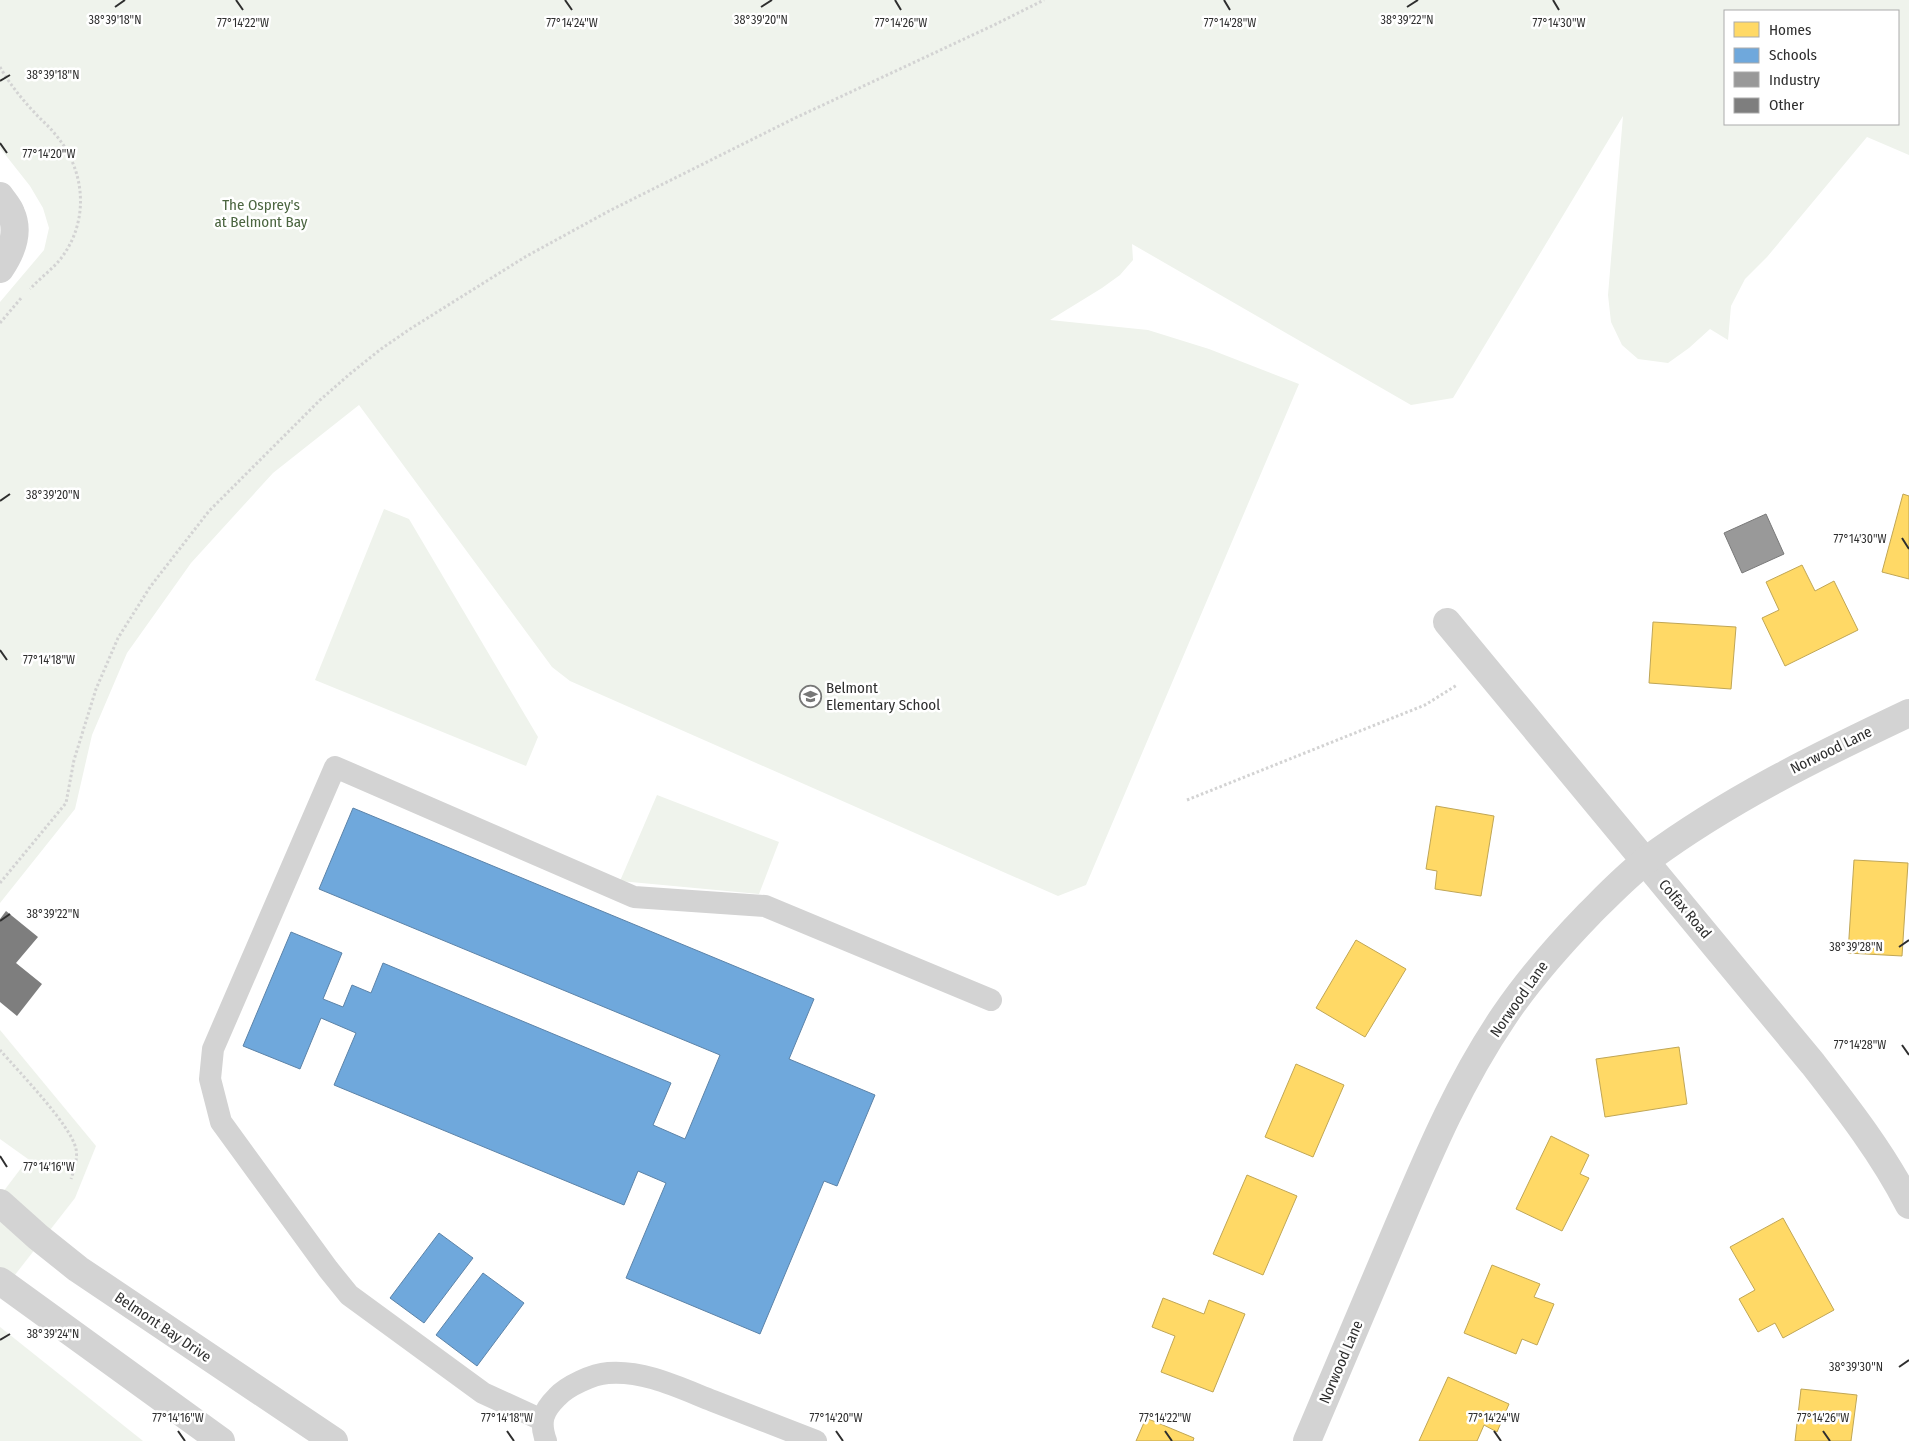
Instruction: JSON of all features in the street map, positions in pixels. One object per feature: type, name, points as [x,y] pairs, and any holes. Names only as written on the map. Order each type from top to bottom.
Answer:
[{"type":"street","points":[[0,196],[11,213],[15,233],[8,258],[0,270]]},
{"type":"street","name":"Colfax Road","points":[[1447,622],[1813,1064],[1893,1175],[1909,1205]]},
{"type":"street","name":"Norwood Lane","points":[[1307,1441],[1429,1153],[1455,1098],[1504,1016],[1552,952],[1599,904],[1646,861],[1743,797],[1798,766],[1909,713]]},
{"type":"street","name":"Belmont Bay Drive","points":[[0,1203],[78,1269],[334,1441]]},
{"type":"street","points":[[0,1281],[221,1441]]},
{"type":"lane","points":[[816,1441],[669,1384],[640,1375],[607,1373],[581,1381],[561,1393],[547,1407],[544,1430],[482,1393],[349,1295],[328,1270],[221,1122],[210,1080],[213,1049],[335,767],[634,897],[765,906],[990,1000]]},
{"type":"path","points":[[0,883],[66,803],[74,760],[96,689],[118,638],[150,587],[209,510],[320,400],[351,373],[410,328],[525,257],[609,211],[793,119],[1044,0]]},
{"type":"path","points":[[0,66],[16,90],[55,134],[68,154],[80,182],[81,211],[78,225],[63,256],[19,300],[0,323]]},
{"type":"path","points":[[1187,800],[1425,704],[1462,682],[1482,663]]},
{"type":"path","points":[[0,1050],[71,1136],[77,1155],[72,1180]]},
{"type":"green space","name":"The Osprey's at Belmont Bay","points":[[0,0],[1909,0],[1909,155],[1867,137],[1767,257],[1745,279],[1731,306],[1728,340],[1710,329],[1689,348],[1668,363],[1638,359],[1622,345],[1611,322],[1608,295],[1623,116],[1453,398],[1411,405],[1132,244],[1133,260],[1120,275],[1050,320],[1148,330],[1209,349],[1299,384],[1086,885],[1058,896],[570,681],[552,667],[359,405],[273,473],[191,563],[127,653],[92,735],[75,809],[0,903],[0,302],[44,250],[49,228],[43,208],[30,186],[0,148]]},
{"type":"green space","points":[[384,509],[409,519],[538,737],[526,766],[315,680]]},
{"type":"green space","points":[[657,795],[779,842],[759,894],[620,881]]},
{"type":"green space","points":[[0,1030],[96,1146],[75,1198],[0,1294],[0,1196],[28,1159],[0,1139]]},
{"type":"green space","points":[[0,1327],[143,1441],[0,1441]]},
{"type":"building: Homes","points":[[1903,494],[1909,496],[1909,579],[1882,572]]},
{"type":"building: Homes","points":[[1802,565],[1815,591],[1834,581],[1858,630],[1785,666],[1762,618],[1779,610],[1766,582]]},
{"type":"building: Homes","points":[[1653,622],[1736,627],[1731,689],[1649,683]]},
{"type":"building: Homes","points":[[1436,806],[1494,816],[1481,896],[1435,889],[1437,871],[1426,869]]},
{"type":"building: Homes","points":[[1854,860],[1908,863],[1902,956],[1848,953]]},
{"type":"building: Homes","points":[[1356,940],[1406,969],[1365,1037],[1316,1008]]},
{"type":"building: Homes","points":[[1679,1047],[1687,1104],[1605,1117],[1596,1059]]},
{"type":"building: Homes","points":[[1296,1064],[1344,1085],[1313,1157],[1265,1137]]},
{"type":"building: Homes","points":[[1551,1136],[1589,1155],[1580,1174],[1589,1178],[1562,1231],[1516,1209]]},
{"type":"building: Homes","points":[[1247,1175],[1297,1196],[1263,1275],[1213,1254]]},
{"type":"building: Homes","points":[[1783,1218],[1834,1310],[1783,1338],[1775,1323],[1758,1332],[1739,1299],[1755,1290],[1730,1247]]},
{"type":"building: Homes","points":[[1492,1265],[1540,1284],[1534,1297],[1554,1304],[1537,1345],[1522,1339],[1516,1354],[1464,1333]]},
{"type":"building: Homes","points":[[1163,1298],[1204,1314],[1209,1300],[1245,1314],[1213,1392],[1161,1372],[1175,1336],[1152,1327]]},
{"type":"building: Homes","points":[[1448,1377],[1509,1404],[1497,1432],[1484,1425],[1477,1441],[1419,1441]]},
{"type":"building: Homes","points":[[1801,1389],[1857,1395],[1851,1441],[1795,1441]]},
{"type":"building: Homes","points":[[1146,1418],[1194,1438],[1193,1441],[1136,1441]]},
{"type":"building: Schools","points":[[353,808],[814,999],[789,1059],[875,1095],[837,1186],[824,1181],[760,1334],[626,1278],[666,1183],[638,1171],[624,1205],[334,1085],[356,1033],[321,1018],[300,1069],[243,1046],[291,932],[342,953],[323,999],[343,1007],[352,985],[371,993],[383,963],[671,1083],[653,1125],[685,1139],[720,1055],[319,889]]},
{"type":"building: Schools","points":[[439,1233],[473,1258],[424,1323],[390,1298]]},
{"type":"building: Schools","points":[[483,1273],[524,1303],[477,1366],[436,1335]]},
{"type":"building: Industry","points":[[1766,514],[1784,554],[1742,573],[1724,533]]},
{"type":"building: Other","points":[[6,911],[38,937],[16,963],[42,984],[17,1016],[0,1002],[0,919]]},
{"type":"place","name":"Belmont Elementary School","points":[[810,697]]}]
